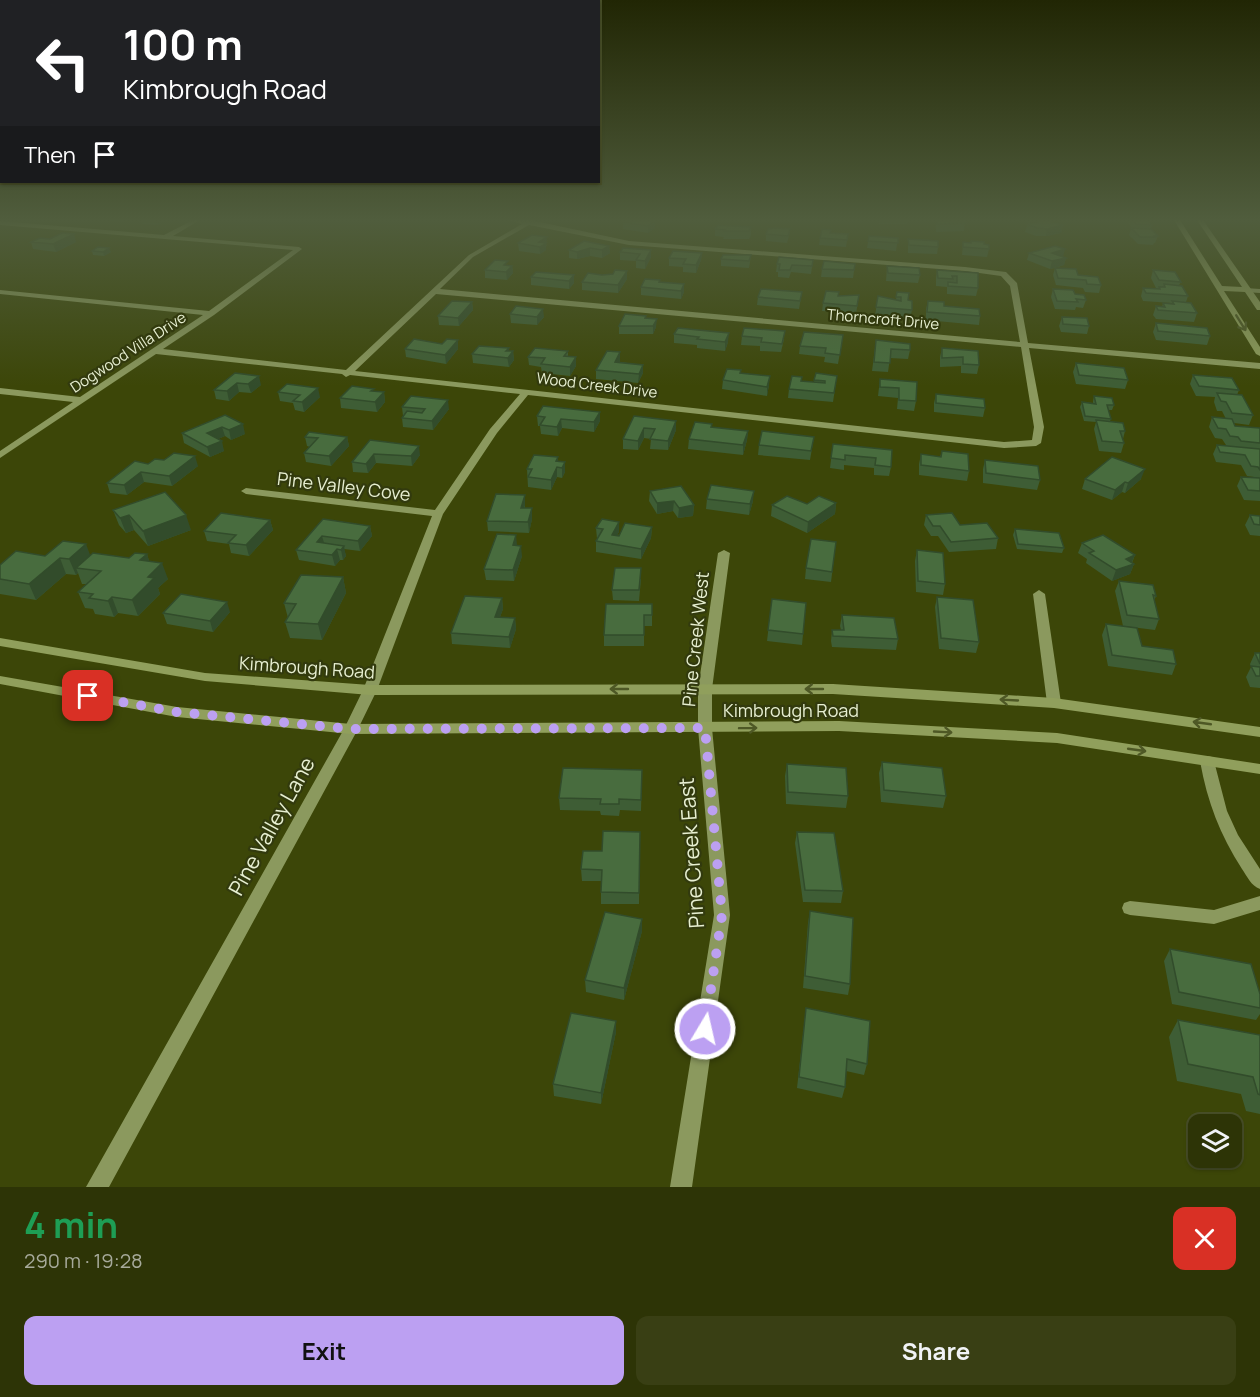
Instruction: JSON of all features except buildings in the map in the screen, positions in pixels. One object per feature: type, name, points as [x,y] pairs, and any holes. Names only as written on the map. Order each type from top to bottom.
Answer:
[{"type":"street","name":"Dogwood Villa Drive","points":[[0,455],[78,400],[211,313],[263,275]]},
{"type":"street","points":[[346,374],[449,275]]},
{"type":"street","points":[[1005,275],[1014,285],[1024,345]]},
{"type":"street","points":[[1212,275],[1260,354]]},
{"type":"street","points":[[1238,275],[1260,308]]},
{"type":"street","points":[[1220,288],[1260,291]]},
{"type":"street","name":"Thorncroft Drive","points":[[432,291],[1260,366]]},
{"type":"street","points":[[0,292],[211,313]]},
{"type":"street","name":"Wood Creek Drive","points":[[155,351],[346,374],[1004,445],[1036,443],[1039,428],[1024,345]]},
{"type":"street","points":[[0,391],[78,400]]},
{"type":"street","name":"Pine Valley Lane","points":[[97,1187],[351,729],[370,690],[438,514],[493,432],[527,392]]},
{"type":"street","name":"Pine Valley Cove","points":[[246,491],[438,514]]},
{"type":"street","name":"Pine Creek West","points":[[705,728],[705,689],[724,553]]},
{"type":"street","points":[[1039,594],[1054,703]]},
{"type":"street","name":"Kimbrough Road","points":[[0,642],[205,677],[370,690],[833,689],[1054,703],[1260,732]]},
{"type":"street","name":"Kimbrough Road","points":[[0,680],[177,712],[351,729],[839,726],[1046,738],[1260,769]]},
{"type":"street","name":"Pine Creek East","points":[[681,1187],[722,915],[705,728]]},
{"type":"street","points":[[1207,761],[1212,793],[1231,841],[1260,882]]},
{"type":"street","points":[[1130,908],[1214,917],[1260,903]]},
{"type":"route","points":[[88,696],[177,712],[351,729],[705,728],[722,915],[705,1029]]}]
